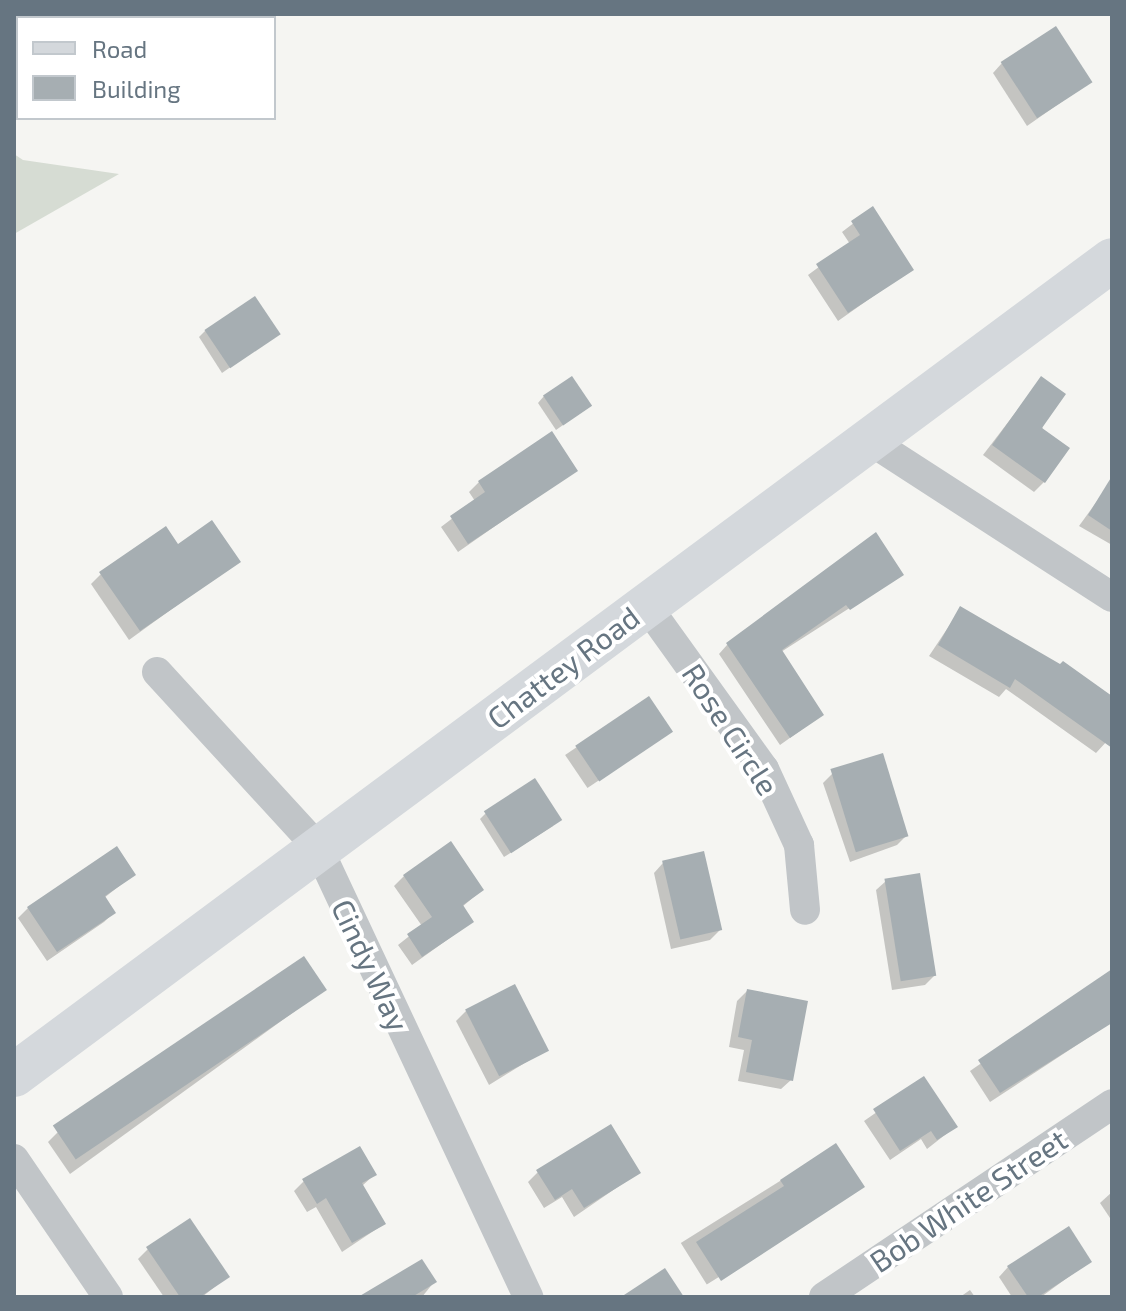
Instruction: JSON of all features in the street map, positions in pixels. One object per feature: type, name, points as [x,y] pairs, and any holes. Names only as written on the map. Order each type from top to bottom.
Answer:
[{"type":"street","name":"Chattey Road","points":[[14,1075],[1112,260]]},
{"type":"street","points":[[869,440],[1112,597]]},
{"type":"street","name":"Rose Circle","points":[[646,605],[764,769],[799,845],[805,910]]},
{"type":"street","name":"Cindy Way","points":[[157,672],[318,848],[528,1297]]},
{"type":"street","name":"Bob White Street","points":[[828,1296],[1112,1104]]},
{"type":"street","points":[[14,1159],[108,1297]]},
{"type":"shaded area","points":[[14,154],[23,160],[119,174],[14,234]]},
{"type":"building","points":[[1056,26],[1092,82],[1037,118],[1001,62]]},
{"type":"building","points":[[873,206],[914,270],[848,313],[816,264],[860,235],[851,221]]},
{"type":"building","points":[[255,296],[281,334],[230,368],[204,330]]},
{"type":"building","points":[[572,376],[592,406],[563,425],[543,396]]},
{"type":"building","points":[[1041,376],[1066,394],[1042,428],[1070,448],[1045,483],[992,445]]},
{"type":"building","points":[[552,431],[578,471],[468,544],[450,516],[485,492],[478,481]]},
{"type":"building","points":[[1112,476],[1112,531],[1088,515]]},
{"type":"building","points":[[212,520],[241,562],[140,631],[99,572],[166,526],[178,544]]},
{"type":"building","points":[[876,532],[904,575],[850,610],[846,605],[782,650],[824,715],[790,738],[726,643]]},
{"type":"building","points":[[960,606],[1060,664],[1063,661],[1112,696],[1112,748],[1015,679],[1010,688],[938,645]]},
{"type":"building","points":[[649,696],[673,732],[599,781],[575,746]]},
{"type":"building","points":[[883,753],[908,836],[856,852],[830,769]]},
{"type":"building","points":[[535,778],[562,820],[511,853],[484,811]]},
{"type":"building","points":[[451,841],[484,890],[463,905],[474,922],[422,957],[407,934],[432,917],[403,875]]},
{"type":"building","points":[[117,846],[136,875],[105,896],[116,913],[57,952],[27,907]]},
{"type":"building","points":[[704,851],[722,930],[680,940],[662,861]]},
{"type":"building","points":[[920,873],[936,976],[901,981],[884,879]]},
{"type":"building","points":[[304,956],[327,990],[76,1159],[53,1125]]},
{"type":"building","points":[[1112,969],[1112,1023],[1000,1093],[978,1060]]},
{"type":"building","points":[[515,984],[549,1051],[499,1076],[465,1009]]},
{"type":"building","points":[[747,989],[808,1001],[793,1081],[746,1072],[752,1040],[738,1037]]},
{"type":"building","points":[[924,1076],[958,1127],[937,1140],[931,1131],[900,1151],[873,1109]]},
{"type":"building","points":[[611,1124],[641,1173],[584,1208],[572,1189],[555,1200],[536,1170]]},
{"type":"building","points":[[836,1143],[865,1187],[721,1281],[696,1242],[784,1186],[780,1180]]},
{"type":"building","points":[[360,1146],[377,1175],[362,1183],[386,1224],[352,1243],[326,1198],[317,1204],[302,1179]]},
{"type":"building","points":[[190,1218],[230,1277],[200,1297],[180,1297],[146,1247]]},
{"type":"building","points":[[1069,1226],[1092,1262],[1038,1297],[1028,1297],[1007,1266]]},
{"type":"building","points":[[422,1259],[437,1282],[412,1297],[358,1297]]},
{"type":"building","points":[[665,1268],[684,1297],[621,1297]]}]
